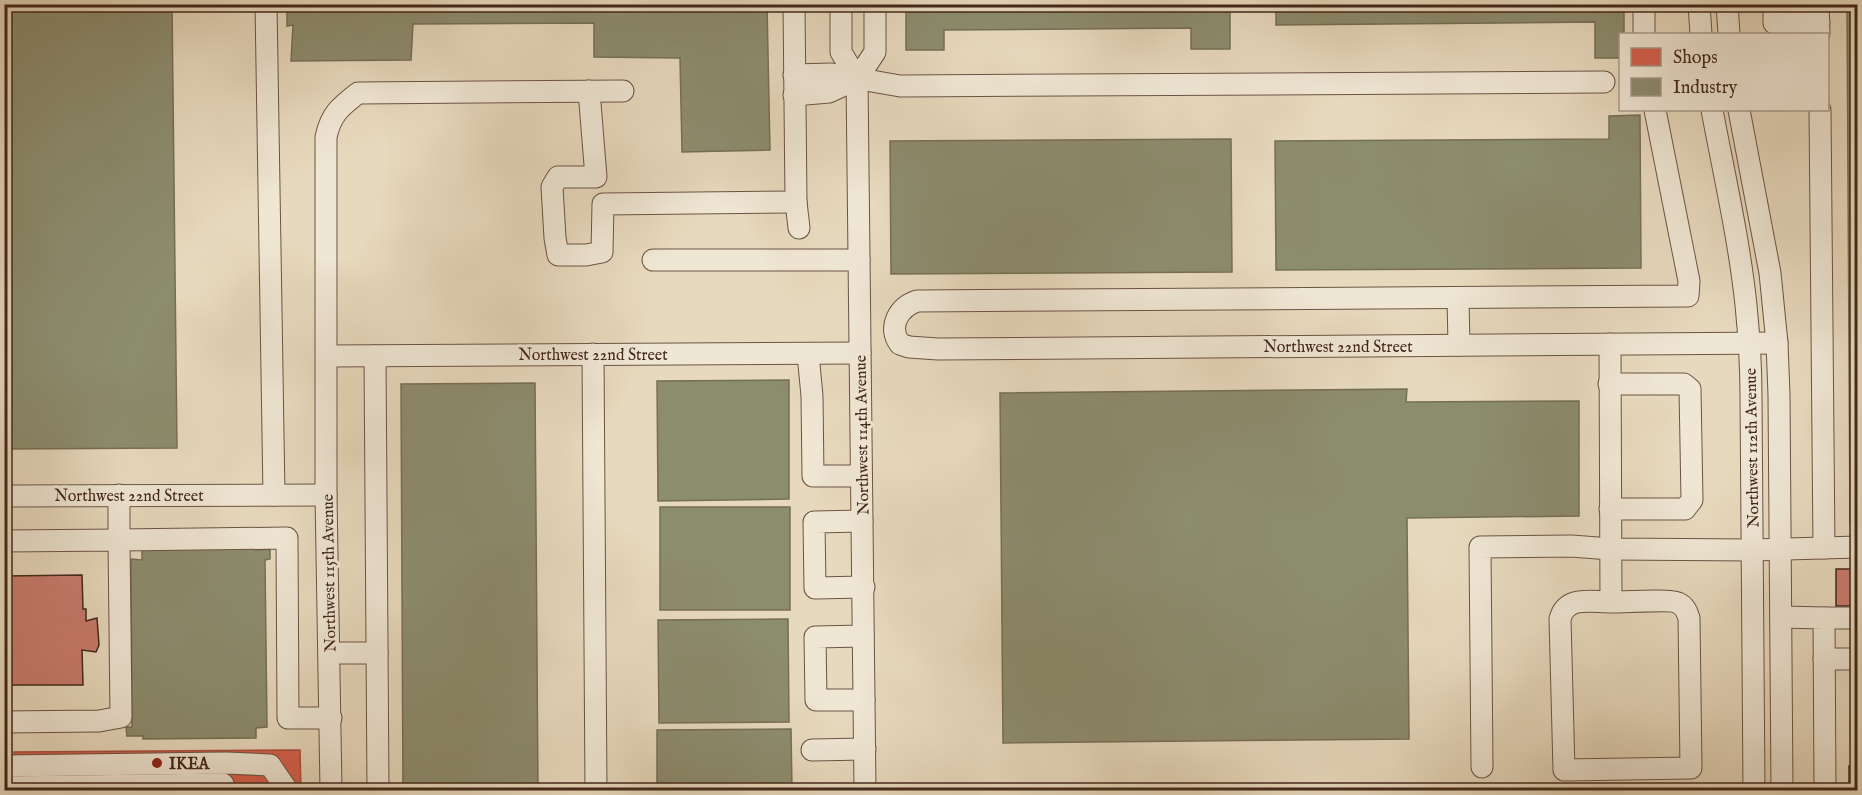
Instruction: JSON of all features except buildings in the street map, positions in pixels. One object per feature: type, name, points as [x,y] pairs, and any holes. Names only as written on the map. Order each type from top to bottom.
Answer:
[{"type":"street","points":[[266,4],[273,495]]},
{"type":"street","points":[[794,4],[796,202],[799,228]]},
{"type":"street","name":"Northwest 114th Avenue","points":[[841,4],[841,52],[856,79],[865,790]]},
{"type":"street","points":[[856,79],[875,52],[875,4]]},
{"type":"street","points":[[1644,4],[1644,33]]},
{"type":"street","points":[[1699,4],[1701,33]]},
{"type":"street","points":[[1727,4],[1729,33]]},
{"type":"street","points":[[1774,4],[1774,23],[1819,20]]},
{"type":"street","points":[[794,85],[832,74],[900,86],[1604,82]]},
{"type":"street","points":[[589,91],[596,177]]},
{"type":"street","name":"Northwest 115th Avenue","points":[[331,790],[326,495],[326,137],[328,124],[338,109],[358,93],[622,91]]},
{"type":"street","points":[[1459,345],[1458,298],[1688,296],[1689,281],[1655,111]]},
{"type":"street","name":"Northwest 112th Avenue","points":[[1712,111],[1738,247],[1749,343],[1754,790]]},
{"type":"street","name":"Northwest 112th Avenue","points":[[1739,111],[1768,264],[1777,343],[1782,790]]},
{"type":"street","points":[[1820,111],[1824,548]]},
{"type":"street","points":[[558,177],[596,177],[602,182],[602,252],[586,255],[558,255],[552,187],[558,177]]},
{"type":"street","points":[[603,204],[796,202]]},
{"type":"street","points":[[653,260],[859,260]]},
{"type":"street","name":"Northwest 22nd Street","points":[[1458,298],[917,301],[903,309],[895,321],[895,334],[900,344],[909,347],[938,349],[1777,343]]},
{"type":"street","points":[[1610,344],[1611,602]]},
{"type":"street","name":"Northwest 22nd Street","points":[[327,356],[860,353]]},
{"type":"street","points":[[593,354],[596,790]]},
{"type":"street","points":[[808,354],[812,396],[813,476],[861,476]]},
{"type":"street","points":[[375,356],[378,790]]},
{"type":"street","points":[[1609,384],[1684,384],[1690,389],[1692,500],[1685,508],[1610,509]]},
{"type":"street","points":[[4,722],[99,722],[121,717],[119,495]]},
{"type":"street","name":"Northwest 22nd Street","points":[[4,496],[326,495]]},
{"type":"street","points":[[862,522],[814,522],[815,588],[864,587]]},
{"type":"street","points":[[4,541],[287,538],[288,718],[331,718]]},
{"type":"street","points":[[1482,767],[1480,547],[1571,546],[1611,549],[1752,550],[1857,548]]},
{"type":"street","points":[[1674,601],[1684,606],[1687,611],[1689,618],[1691,768],[1564,770],[1562,613],[1573,602],[1611,602],[1674,601]]},
{"type":"street","points":[[1781,617],[1857,618]]},
{"type":"street","points":[[1824,618],[1825,790]]},
{"type":"street","points":[[864,636],[815,637],[816,700],[864,700]]},
{"type":"street","points":[[330,653],[377,653]]},
{"type":"street","points":[[1824,659],[1857,659]]},
{"type":"street","points":[[812,750],[865,749]]},
{"type":"street","points":[[4,766],[226,763],[270,765],[287,790]]},
{"type":"street","points":[[226,763],[230,790]]},
{"type":"street","points":[[4,787],[184,788],[223,784],[223,790]]},
{"type":"place","name":"IKEA","points":[[157,763]]}]
